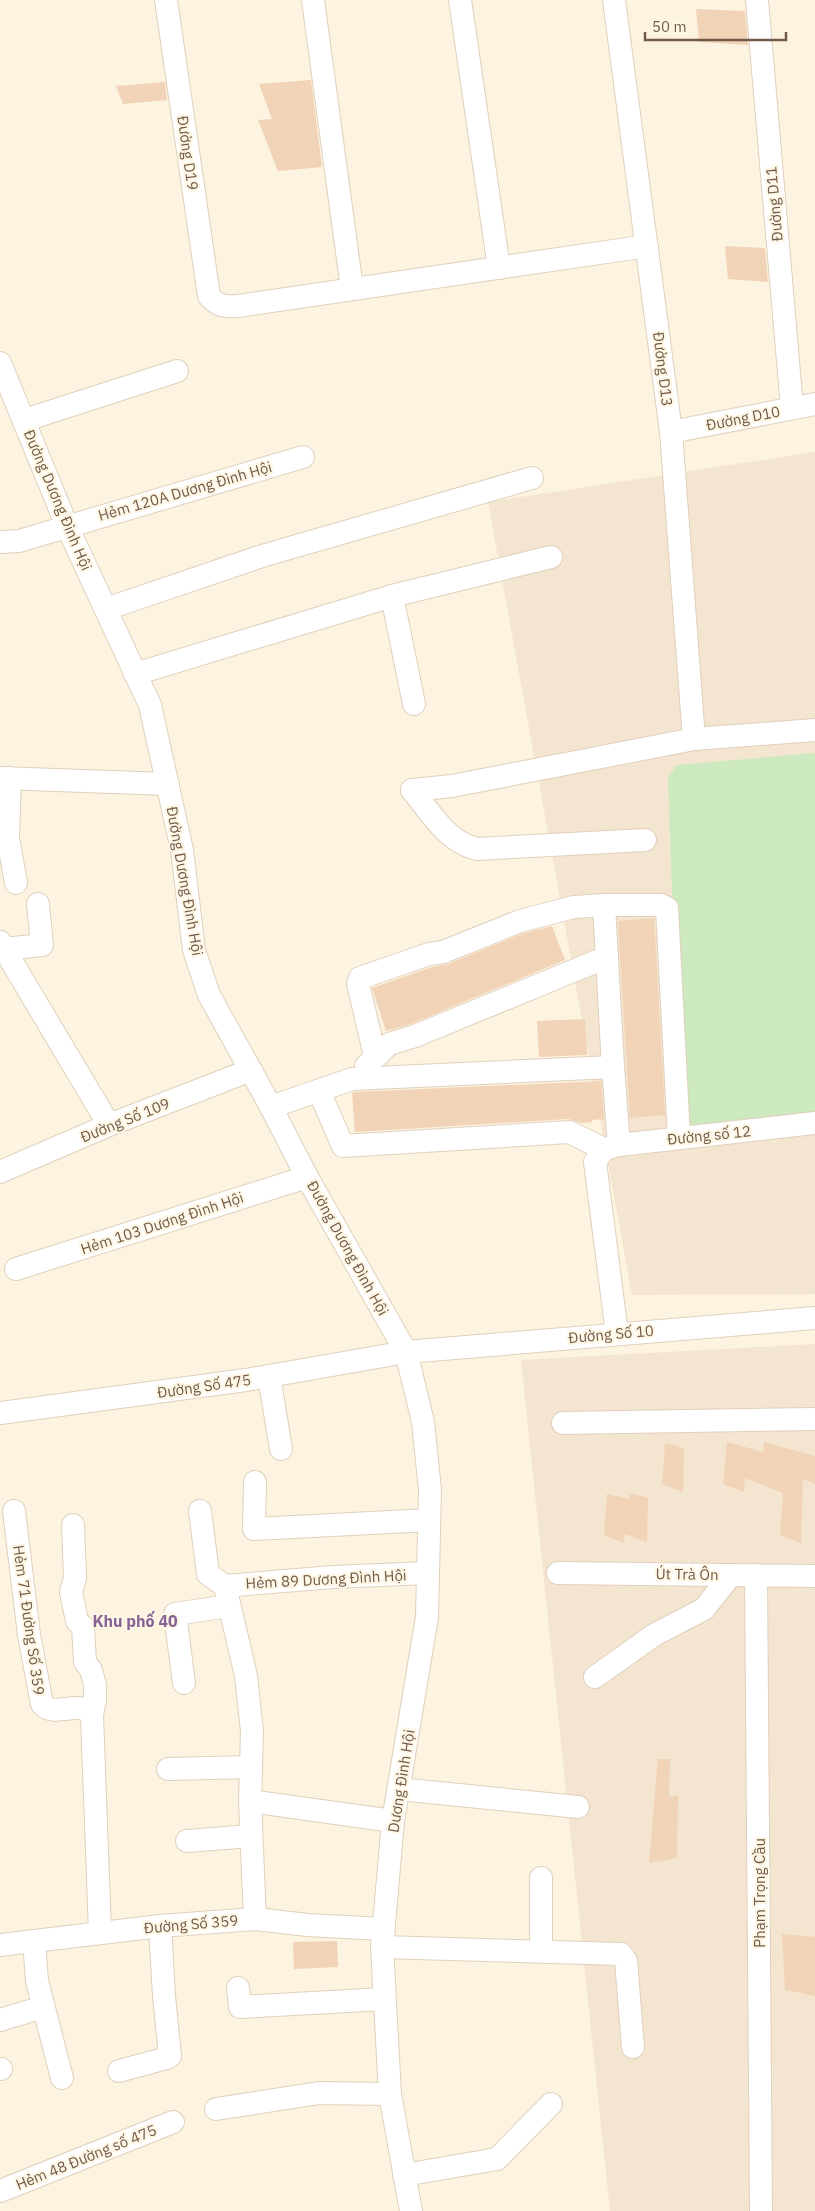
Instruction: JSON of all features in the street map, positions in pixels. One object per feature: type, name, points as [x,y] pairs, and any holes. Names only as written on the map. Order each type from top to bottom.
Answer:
[{"type":"street","name":"Đường D19","points":[[166,0],[209,296],[215,303],[224,306],[238,306],[352,289]]},
{"type":"street","points":[[314,0],[352,289],[647,246]]},
{"type":"street","points":[[460,0],[499,268]]},
{"type":"street","name":"Đường D13","points":[[614,0],[671,432],[694,739]]},
{"type":"street","name":"Đường D11","points":[[757,0],[792,408]]},
{"type":"street","points":[[25,420],[177,371]]},
{"type":"street","name":"Đường Dương Đình Hội","points":[[2,372],[25,420],[67,526],[150,705],[182,850],[194,950],[210,995],[272,1107],[307,1176],[406,1352]]},
{"type":"street","name":"Đường D10","points":[[671,432],[815,404]]},
{"type":"street","name":"Hẻm 120A Dương Đình Hội","points":[[0,542],[19,541],[303,457]]},
{"type":"street","points":[[106,609],[262,556],[532,478]]},
{"type":"street","points":[[135,674],[392,596],[551,557]]},
{"type":"street","points":[[392,596],[414,704]]},
{"type":"street","points":[[645,840],[477,849],[465,846],[448,835],[412,790],[452,786],[694,739],[815,730]]},
{"type":"street","points":[[16,884],[8,838],[5,778],[168,784]]},
{"type":"street","points":[[38,904],[42,945],[2,946],[109,1125]]},
{"type":"street","points":[[604,905],[613,1067],[612,1147],[595,1162],[617,1334]]},
{"type":"street","points":[[375,1056],[358,984],[360,978],[428,954],[443,952],[520,921],[574,907],[661,905],[667,908],[679,1138]]},
{"type":"street","points":[[352,1079],[389,1044],[415,1036],[606,957]]},
{"type":"street","points":[[272,1107],[352,1079],[613,1067]]},
{"type":"street","name":"Đường Số 109","points":[[0,1172],[109,1125],[250,1070]]},
{"type":"street","points":[[319,1091],[343,1146],[569,1132],[612,1147]]},
{"type":"street","name":"Đường số 12","points":[[612,1147],[815,1123]]},
{"type":"street","name":"Hẻm 103 Dương Đình Hội","points":[[16,1269],[307,1176]]},
{"type":"street","name":"Đường Số 10","points":[[406,1352],[815,1318]]},
{"type":"street","name":"Đường Số 475","points":[[0,1413],[269,1376],[406,1352]]},
{"type":"street","name":"Dương Đình Hội","points":[[406,1352],[423,1422],[430,1490],[427,1617],[393,1821],[383,1938],[384,1998],[390,2094],[411,2211]]},
{"type":"street","points":[[269,1376],[282,1449]]},
{"type":"street","points":[[563,1423],[815,1419]]},
{"type":"street","points":[[255,1482],[254,1529],[429,1520]]},
{"type":"street","name":"Hẻm 71 Đường Số 359","points":[[14,1511],[29,1635],[42,1704],[48,1709],[88,1709],[92,1715]]},
{"type":"street","name":"Hẻm 89 Dương Đình Hội","points":[[200,1511],[208,1574],[227,1596]]},
{"type":"street","points":[[73,1525],[75,1578],[71,1592],[77,1622],[83,1627],[85,1662],[91,1670],[95,1685],[92,1715],[100,1933]]},
{"type":"street","name":"Hẻm 89 Dương Đình Hội","points":[[184,1683],[175,1614],[227,1596],[333,1577],[428,1573]]},
{"type":"street","name":"Út Trà Ôn","points":[[558,1573],[815,1576]]},
{"type":"street","points":[[595,1677],[654,1635],[704,1609],[731,1575]]},
{"type":"street","name":"Phạm Trọng Cầu","points":[[756,1575],[762,2211]]},
{"type":"street","points":[[227,1596],[246,1676],[252,1731],[250,1801],[255,1919]]},
{"type":"street","points":[[168,1769],[251,1767]]},
{"type":"street","points":[[399,1789],[578,1807]]},
{"type":"street","points":[[250,1801],[393,1821]]},
{"type":"street","points":[[187,1841],[251,1836]]},
{"type":"street","points":[[541,1878],[541,1951]]},
{"type":"street","name":"Đường Số 359","points":[[0,1945],[160,1926],[255,1919],[308,1925],[383,1938],[541,1951],[621,1954],[626,1961],[633,2047]]},
{"type":"street","points":[[120,2071],[170,2056],[160,1926]]},
{"type":"street","points":[[34,1941],[36,1981],[62,2078]]},
{"type":"street","points":[[238,1988],[240,2007],[384,1998]]},
{"type":"street","points":[[0,2020],[43,2008]]},
{"type":"street","points":[[216,2109],[319,2093],[390,2094]]},
{"type":"street","points":[[404,2175],[497,2159],[550,2104]]},
{"type":"street","name":"Hẻm 48 Đường số 475","points":[[0,2191],[173,2122]]},
{"type":"shaded area","points":[[815,452],[815,1294],[632,1295],[488,502]]},
{"type":"shaded area","points":[[815,1344],[815,2211],[610,2211],[521,1360]]},
{"type":"green space","points":[[815,753],[815,1113],[692,1128],[680,1123],[668,778],[677,765]]},
{"type":"building","points":[[696,9],[745,11],[748,45],[699,42]]},
{"type":"building","points":[[311,80],[322,167],[278,171],[258,120],[272,119],[259,84]]},
{"type":"building","points":[[165,82],[167,100],[123,104],[116,86]]},
{"type":"building","points":[[725,246],[765,248],[768,282],[728,279]]},
{"type":"building","points":[[654,918],[665,1115],[630,1118],[618,921]]},
{"type":"building","points":[[552,926],[565,960],[411,1024],[386,1031],[372,988],[432,967],[448,964],[524,933]]},
{"type":"building","points":[[585,1019],[587,1055],[539,1057],[537,1021]]},
{"type":"building","points":[[601,1081],[604,1119],[592,1120],[592,1122],[581,1123],[568,1119],[355,1132],[352,1093],[354,1092]]},
{"type":"building","points":[[727,1442],[763,1452],[764,1442],[815,1456],[815,1484],[803,1479],[801,1543],[780,1535],[783,1493],[745,1478],[744,1492],[723,1484]]},
{"type":"building","points":[[665,1443],[684,1448],[683,1492],[662,1484]]},
{"type":"building","points":[[629,1493],[648,1498],[647,1542],[625,1534],[624,1543],[604,1535],[607,1494],[629,1499]]},
{"type":"building","points":[[658,1759],[670,1759],[669,1797],[678,1795],[677,1858],[649,1863]]},
{"type":"building","points":[[782,1934],[815,1937],[815,1996],[785,1990]]},
{"type":"building","points":[[337,1941],[338,1967],[294,1969],[293,1942]]},
{"type":"district","name":"Khu phố 40","points":[[135,1621]]}]
